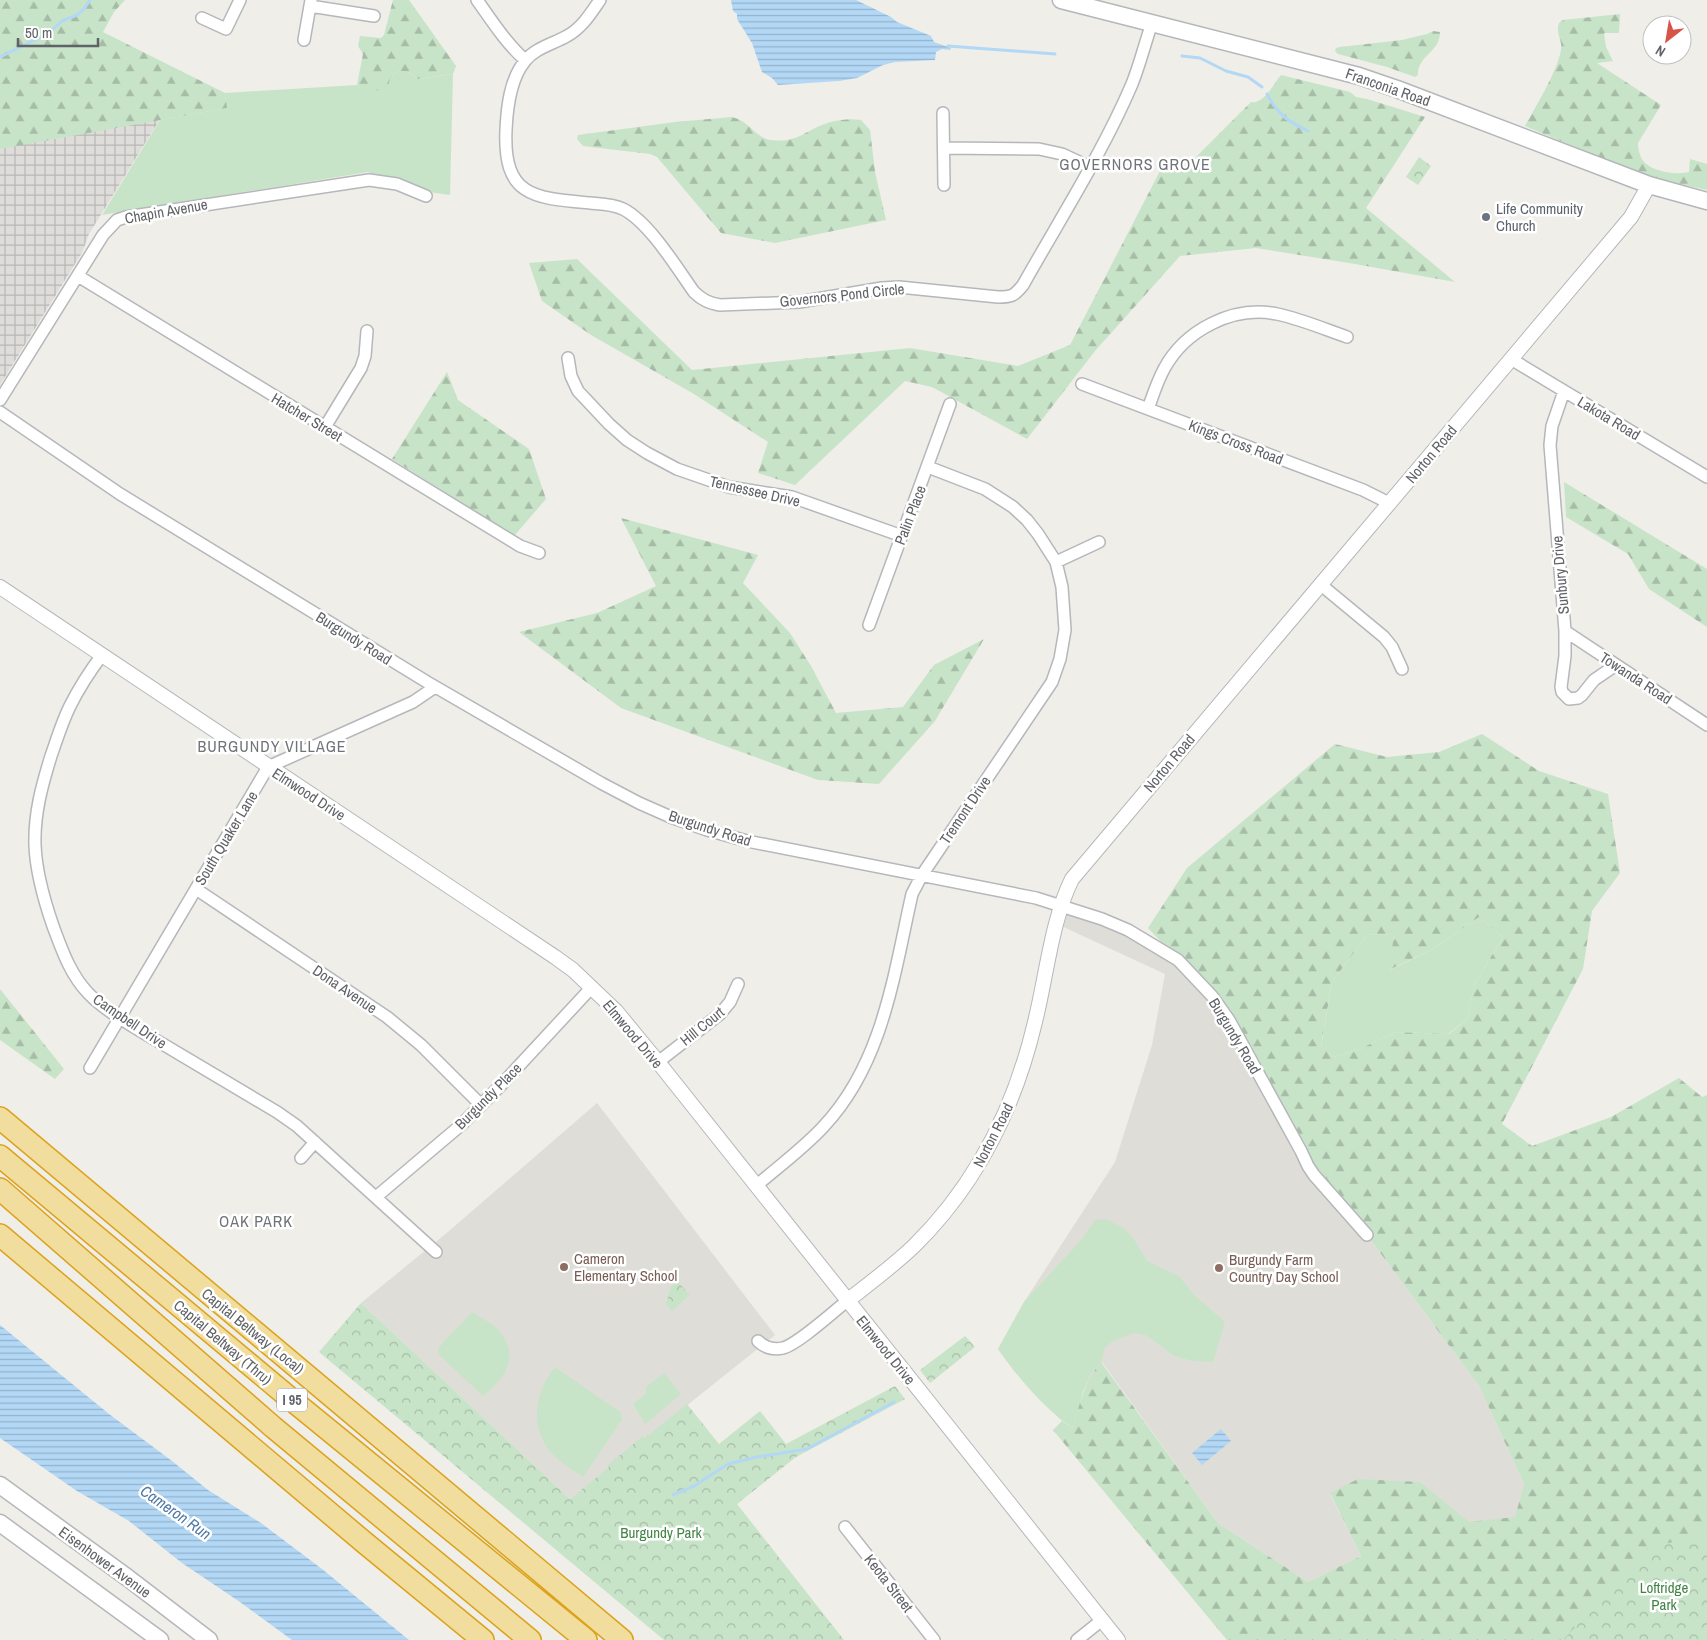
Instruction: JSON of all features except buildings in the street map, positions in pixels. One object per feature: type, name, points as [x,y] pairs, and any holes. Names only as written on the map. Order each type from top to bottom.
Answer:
[{"type":"highway","points":[[0,1113],[22,1137]]},
{"type":"highway","name":"Capital Beltway (Local)","points":[[0,1118],[622,1640]]},
{"type":"highway","name":"Capital Beltway (Thru)","points":[[0,1156],[298,1405],[586,1640]]},
{"type":"highway","name":"Capital Beltway (Thru)","points":[[0,1189],[273,1427],[530,1640]]},
{"type":"highway","points":[[0,1235],[304,1492],[483,1640]]},
{"type":"highway","points":[[0,1240],[44,1272]]},
{"type":"main road","name":"Franconia Road","points":[[1061,0],[1359,76],[1406,92],[1649,185],[1707,200]]},
{"type":"main road","name":"Eisenhower Avenue","points":[[0,1485],[210,1640]]},
{"type":"main road","name":"Eisenhower Avenue","points":[[0,1523],[160,1640]]},
{"type":"street","points":[[202,18],[226,29],[240,0]]},
{"type":"street","points":[[477,0],[502,36],[525,60],[575,30],[600,0]]},
{"type":"street","points":[[304,40],[310,3],[374,16]]},
{"type":"street","name":"Governors Pond Circle","points":[[525,60],[513,84],[507,113],[505,141],[506,157],[510,170],[521,187],[532,194],[546,199],[614,206],[630,213],[649,231],[694,292],[711,304],[799,302],[882,288],[899,287],[1008,297],[1016,295],[1023,285],[1090,167],[1132,85],[1152,23]]},
{"type":"street","points":[[943,113],[944,185]]},
{"type":"street","points":[[944,148],[1039,149],[1062,154],[1090,167]]},
{"type":"street","name":"Chapin Avenue","points":[[0,400],[103,235],[117,220],[126,216],[369,180],[397,184],[426,196]]},
{"type":"street","name":"Norton Road","points":[[758,1341],[764,1346],[773,1349],[787,1347],[798,1340],[896,1262],[932,1228],[963,1190],[989,1148],[1009,1107],[1026,1060],[1062,906],[1068,887],[1079,870],[1631,217],[1649,185]]},
{"type":"street","name":"Hatcher Street","points":[[78,276],[520,546],[539,554]]},
{"type":"street","points":[[1148,408],[1163,370],[1177,350],[1200,330],[1225,318],[1250,313],[1276,314],[1294,318],[1347,338]]},
{"type":"street","points":[[325,427],[361,368],[365,356],[367,331]]},
{"type":"street","name":"Tennessee Drive","points":[[568,358],[571,376],[578,391],[609,424],[655,457],[677,469],[729,487],[792,497],[902,536]]},
{"type":"street","name":"Lakota Road","points":[[1511,359],[1707,477]]},
{"type":"street","name":"Kings Cross Road","points":[[1082,384],[1363,490],[1389,503]]},
{"type":"street","name":"Sunbury Drive","points":[[1564,391],[1555,415],[1550,445],[1565,631],[1565,656],[1561,687],[1565,696],[1578,698],[1594,680],[1616,665]]},
{"type":"street","name":"Palin Place","points":[[869,625],[950,404]]},
{"type":"street","name":"Burgundy Road","points":[[0,412],[120,494],[435,687],[639,803],[707,830],[747,841],[1036,898],[1102,919],[1128,930],[1169,954],[1186,968],[1212,996],[1229,1020],[1308,1166],[1367,1235]]},
{"type":"street","name":"Tremont Drive","points":[[756,1186],[803,1147],[826,1124],[846,1099],[862,1072],[874,1046],[883,1019],[912,894],[922,876],[1052,682],[1063,645],[1065,616],[1062,587],[1056,562],[1038,534],[1013,507],[985,489],[928,467]]},
{"type":"street","points":[[1056,562],[1098,542]]},
{"type":"street","points":[[1320,584],[1384,637],[1392,647],[1402,669]]},
{"type":"street","name":"Elmwood Drive","points":[[0,587],[555,957],[592,987],[616,1011],[658,1062],[1118,1640]]},
{"type":"street","name":"Towanda Road","points":[[1565,631],[1707,725]]},
{"type":"street","name":"Campbell Drive","points":[[102,655],[83,682],[69,707],[59,730],[38,800],[35,845],[38,870],[42,892],[67,964],[87,992],[100,1003],[140,1030],[277,1112],[315,1142],[436,1252]]},
{"type":"street","points":[[268,767],[413,702],[435,687]]},
{"type":"street","name":"South Quaker Lane","points":[[90,1068],[268,767]]},
{"type":"street","name":"Dona Avenue","points":[[196,889],[387,1016],[422,1046],[481,1105]]},
{"type":"street","name":"Hill Court","points":[[658,1062],[720,1014],[730,1002],[738,984]]},
{"type":"street","name":"Burgundy Place","points":[[376,1198],[461,1125],[592,987]]},
{"type":"street","points":[[301,1158],[315,1142]]},
{"type":"street","name":"Keota Street","points":[[845,1527],[934,1640]]},
{"type":"street","points":[[1077,1640],[1102,1620]]},
{"type":"shaded area","points":[[186,77],[89,234],[82,253],[0,385],[0,109]]},
{"type":"shaded area","name":"Burgundy Farm Country Day School","points":[[1062,906],[1160,949],[1212,996],[1367,1235],[1479,1386],[1524,1484],[1507,1549],[1330,1494],[1361,1556],[1308,1582],[1218,1523],[1102,1362],[1062,1421],[1014,1371],[998,1349],[1024,1302],[1115,1162],[1152,1045],[1165,974],[1057,924]]},
{"type":"shaded area","name":"Cameron Elementary School","points":[[597,1103],[775,1335],[570,1499],[361,1303],[449,1231]]},
{"type":"green space","points":[[0,0],[125,0],[114,12],[103,32],[225,93],[227,108],[0,149]]},
{"type":"green space","points":[[393,0],[409,0],[456,66],[453,74],[417,79],[409,72],[398,71],[390,78],[388,88],[367,91],[357,85],[363,54],[358,46],[360,36],[381,38],[384,35]]},
{"type":"green space","points":[[1620,14],[1619,33],[1604,33],[1606,47],[1613,61],[1597,63],[1661,105],[1638,143],[1641,156],[1649,166],[1660,171],[1672,173],[1689,172],[1690,159],[1707,164],[1707,190],[1658,179],[1624,168],[1525,126],[1546,89],[1559,59],[1561,47],[1558,30],[1559,23],[1563,20]]},
{"type":"green space","points":[[1433,31],[1440,32],[1437,44],[1422,62],[1418,75],[1415,77],[1387,67],[1338,54],[1335,51],[1336,48],[1340,47],[1402,40]]},
{"type":"green space","points":[[398,71],[409,72],[417,79],[453,74],[450,195],[414,190],[368,172],[102,215],[160,120],[226,108],[225,93],[357,85],[360,89],[390,78]]},
{"type":"green space","points":[[1281,75],[1350,92],[1356,97],[1425,117],[1366,208],[1455,282],[1256,248],[1180,256],[1095,351],[1027,439],[932,387],[905,381],[795,485],[758,473],[768,442],[694,394],[591,335],[542,301],[529,263],[577,259],[692,370],[910,348],[1018,366],[1070,345],[1160,171],[1194,159],[1251,102],[1260,100]]},
{"type":"green space","points":[[732,117],[743,122],[765,139],[780,141],[793,139],[831,122],[846,119],[861,120],[870,130],[875,172],[886,220],[775,243],[721,233],[657,157],[650,154],[583,146],[577,139],[578,135],[675,122]]},
{"type":"green space","points":[[1419,157],[1431,166],[1418,185],[1406,177]]},
{"type":"green space","points":[[447,372],[458,400],[529,449],[546,499],[514,536],[392,459]]},
{"type":"green space","points":[[1564,482],[1707,569],[1707,627],[1649,589],[1628,554],[1566,517]]},
{"type":"green space","points":[[621,518],[758,555],[743,583],[790,633],[811,666],[836,713],[903,707],[934,665],[984,639],[935,721],[879,784],[818,780],[621,708],[519,632],[597,613],[656,586]]},
{"type":"green space","points":[[1482,734],[1539,771],[1608,794],[1620,873],[1592,911],[1583,969],[1502,1124],[1532,1146],[1611,1117],[1679,1078],[1702,1097],[1707,1095],[1707,1640],[1227,1640],[1053,1430],[1062,1421],[1073,1428],[1080,1401],[1101,1362],[1218,1523],[1308,1582],[1361,1556],[1330,1493],[1358,1479],[1420,1482],[1469,1522],[1515,1517],[1524,1484],[1479,1386],[1367,1235],[1301,1151],[1212,996],[1148,928],[1187,868],[1335,744],[1387,757],[1439,752]],"holes":[[[1479,917],[1503,937],[1475,983],[1467,1019],[1449,1034],[1395,1032],[1360,1049],[1334,1057],[1321,1046],[1332,982],[1367,935],[1394,934],[1389,970],[1433,949]]]},
{"type":"green space","points":[[1479,917],[1503,937],[1475,983],[1467,1019],[1448,1034],[1395,1032],[1360,1049],[1334,1057],[1321,1047],[1332,982],[1367,935],[1394,934],[1390,970],[1433,949]]},
{"type":"green space","points":[[0,989],[64,1069],[55,1079],[0,1040]]},
{"type":"green space","points":[[1106,1219],[1125,1229],[1134,1239],[1147,1261],[1180,1277],[1193,1294],[1225,1322],[1213,1362],[1193,1361],[1174,1356],[1146,1335],[1133,1333],[1115,1340],[1105,1347],[1101,1362],[1091,1374],[1083,1392],[1073,1428],[1052,1412],[1032,1392],[998,1349],[1024,1302],[1082,1239],[1095,1220]]},
{"type":"green space","points":[[678,1282],[690,1295],[672,1311],[666,1304],[671,1287]]},
{"type":"green space","name":"Burgundy Park","points":[[361,1303],[570,1499],[643,1436],[645,1438],[687,1404],[719,1444],[760,1411],[786,1444],[895,1386],[905,1399],[796,1457],[737,1504],[844,1640],[664,1640],[319,1352]]},
{"type":"green space","points":[[472,1312],[492,1324],[501,1333],[507,1342],[509,1351],[507,1368],[503,1375],[483,1396],[438,1354],[439,1347]]},
{"type":"green space","points":[[965,1336],[975,1347],[930,1383],[920,1370]]},
{"type":"green space","points":[[555,1367],[620,1412],[622,1420],[583,1477],[565,1465],[549,1450],[539,1429],[537,1407],[539,1397],[548,1376]]},
{"type":"green space","points":[[664,1373],[681,1394],[645,1424],[633,1404],[646,1393],[646,1387]]},
{"type":"green space","name":"Loftridge Park","points":[[1707,1538],[1707,1640],[1563,1640],[1651,1545]]},
{"type":"water","points":[[731,0],[856,0],[891,17],[897,22],[931,36],[934,42],[951,48],[950,50],[942,49],[936,52],[935,60],[895,62],[883,65],[857,78],[778,85],[772,78],[762,72],[752,43],[737,19],[737,14],[733,11]]},
{"type":"water","name":"Cameron Run","points":[[0,1325],[109,1414],[208,1490],[261,1523],[322,1569],[409,1640],[292,1640],[182,1563],[129,1521],[77,1491],[0,1438]]},
{"type":"water","points":[[1221,1429],[1231,1441],[1202,1465],[1192,1453]]},
{"type":"waterway","points":[[0,57],[49,33],[62,21],[77,15],[90,0]]},
{"type":"waterway","points":[[948,46],[1055,54]]},
{"type":"waterway","points":[[1182,56],[1200,58],[1226,71],[1248,77],[1262,87]]},
{"type":"waterway","points":[[1267,94],[1273,105],[1283,115],[1308,131]]},
{"type":"waterway","points":[[673,1495],[694,1486],[728,1464],[807,1449],[894,1402]]},
{"type":"place","name":"Life Community Church","points":[[1486,217]]},
{"type":"place","name":"Cameron Elementary School","points":[[564,1267]]},
{"type":"place","name":"Burgundy Farm Country Day School","points":[[1219,1268]]},
{"type":"district","name":"GOVERNORS GROVE","points":[[1135,164]]},
{"type":"district","name":"BURGUNDY VILLAGE","points":[[272,746]]},
{"type":"district","name":"OAK PARK","points":[[256,1221]]}]
